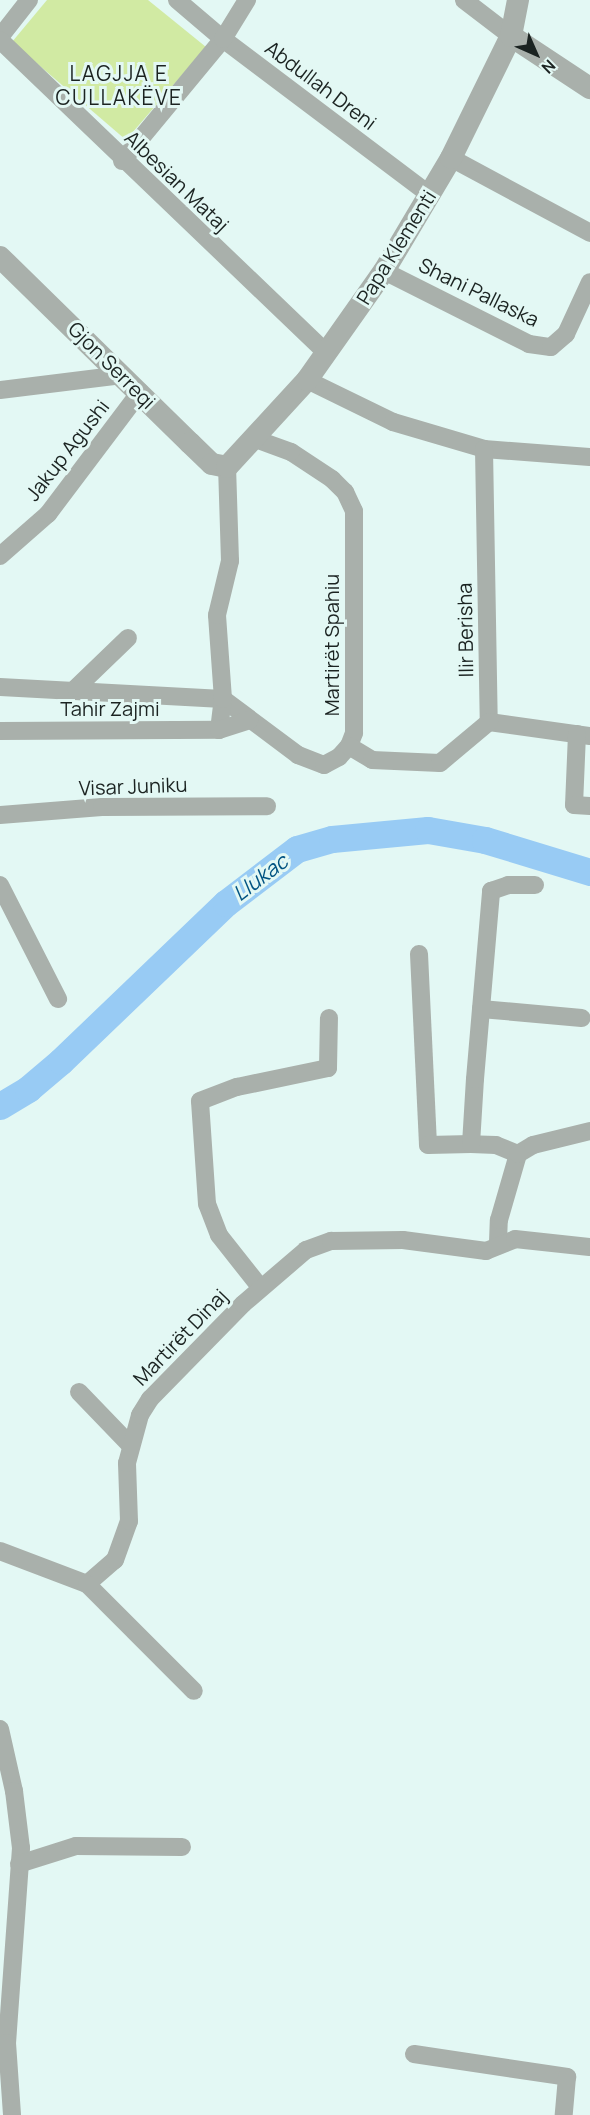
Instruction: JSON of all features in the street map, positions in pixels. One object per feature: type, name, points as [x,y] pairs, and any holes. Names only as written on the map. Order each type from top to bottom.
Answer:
[{"type":"street","points":[[0,39],[29,0]]},
{"type":"street","name":"Abdullah Dreni","points":[[177,0],[223,39],[430,195]]},
{"type":"street","points":[[122,161],[223,39],[248,0]]},
{"type":"street","points":[[464,0],[511,36],[590,88]]},
{"type":"street","name":"Papa Klementi","points":[[227,467],[256,439],[307,380],[384,271],[451,158],[511,36],[519,0]]},
{"type":"street","name":"Albesian Mataj","points":[[0,39],[122,161],[326,353]]},
{"type":"street","points":[[451,158],[590,233]]},
{"type":"street","name":"Gjon Serreqi","points":[[0,256],[212,464],[227,467]]},
{"type":"street","name":"Shani Pallaska","points":[[384,271],[529,344],[550,347],[566,334],[590,282]]},
{"type":"street","points":[[0,390],[122,375]]},
{"type":"street","points":[[307,380],[393,422],[484,449],[590,457]]},
{"type":"street","name":"Jakup Agushi","points":[[0,556],[48,514],[140,392]]},
{"type":"street","name":"Martirët Spahiu","points":[[256,439],[291,452],[332,479],[345,492],[354,511],[354,733],[349,747]]},
{"type":"street","name":"Ilir Berisha","points":[[484,449],[489,722]]},
{"type":"street","points":[[219,730],[223,699],[217,615],[230,561],[227,467]]},
{"type":"street","name":"Tahir Zajmi","points":[[76,688],[128,638]]},
{"type":"street","name":"Tahir Zajmi","points":[[0,687],[76,688],[223,699]]},
{"type":"street","points":[[223,699],[298,755],[324,765],[349,747],[372,760],[440,763],[489,722],[583,735],[574,805],[590,806]]},
{"type":"street","name":"Tahir Zajmi","points":[[0,731],[219,730],[249,720]]},
{"type":"street","name":"Visar Juniku","points":[[0,815],[102,807],[267,806]]},
{"type":"street","points":[[0,885],[58,999]]},
{"type":"street","points":[[471,1144],[491,891],[508,885],[535,885]]},
{"type":"street","points":[[419,954],[428,1145],[496,1145],[518,1154]]},
{"type":"street","points":[[481,1008],[582,1018]]},
{"type":"street","points":[[260,1287],[219,1235],[207,1204],[200,1101],[237,1087],[328,1068],[329,1018]]},
{"type":"street","points":[[498,1243],[502,1210],[518,1154],[533,1145],[590,1131]]},
{"type":"street","name":"Martirët Dinaj","points":[[87,1584],[115,1560],[129,1521],[130,1445],[150,1399],[260,1287],[306,1250],[332,1241],[403,1240],[486,1251],[498,1243],[535,1240],[590,1247]]},
{"type":"street","points":[[79,1392],[130,1445]]},
{"type":"street","points":[[0,1551],[87,1584],[194,1691]]},
{"type":"street","points":[[0,1729],[14,1791],[21,1848],[7,2043],[12,2115]]},
{"type":"street","points":[[19,1864],[76,1846],[182,1846]]},
{"type":"street","points":[[414,2054],[567,2077],[564,2115]]},
{"type":"green space","points":[[47,0],[148,0],[206,47],[126,140],[12,42]]},
{"type":"waterway","name":"Llukac","points":[[0,1106],[28,1089],[61,1061],[226,903],[297,849],[332,839],[428,830],[485,840],[590,872]]},
{"type":"district","name":"LAGJJA E CULLAKËVE","points":[[119,85]]}]
